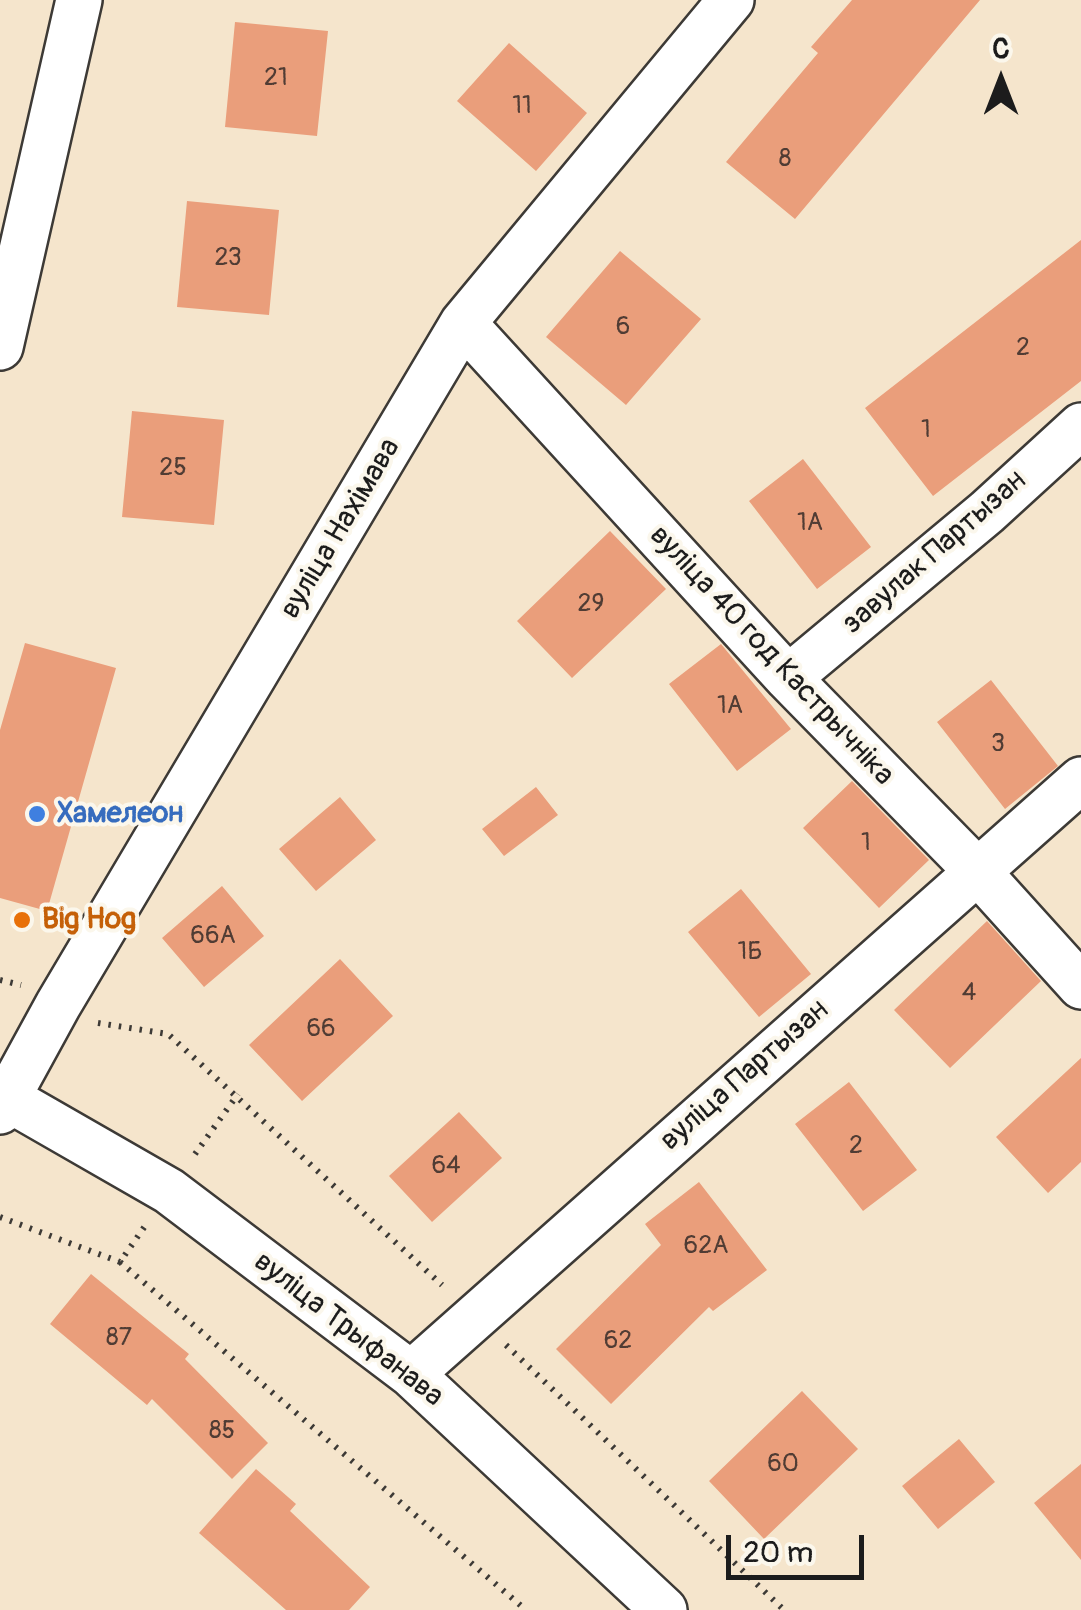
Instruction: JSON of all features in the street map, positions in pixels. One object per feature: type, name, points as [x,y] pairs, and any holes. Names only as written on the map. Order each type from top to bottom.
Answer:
[{"type":"street","points":[[0,348],[78,0]]},
{"type":"street","name":"вуліца Нахімава","points":[[3,1101],[464,323],[731,0]]},
{"type":"street","name":"вуліца 40 год Кастрычніка","points":[[464,323],[788,678],[978,872],[1081,986]]},
{"type":"street","name":"завулак Партызан","points":[[788,678],[987,512],[1081,426]]},
{"type":"street","name":"вуліца Партызан","points":[[411,1374],[1081,780]]},
{"type":"street","name":"вуліца Трыфанава","points":[[3,1101],[169,1191],[411,1374],[664,1610]]},
{"type":"path","points":[[0,980],[24,985]]},
{"type":"path","points":[[120,1262],[526,1610]]},
{"type":"building","points":[[852,0],[980,0],[795,219],[726,162],[818,53],[811,47]]},
{"type":"building","points":[[235,22],[328,31],[317,136],[225,127]]},
{"type":"building","points":[[509,43],[587,113],[536,171],[457,101]]},
{"type":"building","points":[[187,201],[279,210],[269,315],[177,307]]},
{"type":"building","points":[[1081,240],[1081,381],[933,496],[865,408]]},
{"type":"building","points":[[620,251],[701,319],[626,405],[546,337]]},
{"type":"building","points":[[132,411],[224,420],[214,525],[122,517]]},
{"type":"building","points":[[803,459],[871,547],[817,589],[749,501]]},
{"type":"building","points":[[610,531],[666,589],[572,678],[517,621]]},
{"type":"building","name":"Хамелеон","points":[[25,643],[116,668],[47,911],[0,898],[0,730]]},
{"type":"building","points":[[721,644],[791,729],[737,771],[669,684]]},
{"type":"building","points":[[991,680],[1058,766],[1005,809],[937,722]]},
{"type":"building","points":[[852,781],[929,860],[879,908],[803,828]]},
{"type":"building","points":[[536,787],[558,815],[504,856],[482,829]]},
{"type":"building","points":[[340,797],[376,840],[316,891],[279,849]]},
{"type":"building","points":[[222,886],[264,936],[204,987],[162,938]]},
{"type":"building","points":[[741,889],[811,974],[759,1017],[688,932]]},
{"type":"building","points":[[987,921],[1041,981],[950,1068],[894,1010]]},
{"type":"building","points":[[340,959],[393,1016],[302,1101],[249,1045]]},
{"type":"building","points":[[1081,1058],[1081,1162],[1048,1193],[996,1137]]},
{"type":"building","points":[[849,1082],[917,1170],[863,1211],[795,1124]]},
{"type":"building","points":[[459,1112],[502,1158],[432,1222],[389,1176]]},
{"type":"building","points":[[699,1182],[767,1270],[713,1311],[709,1307],[611,1404],[556,1349],[661,1245],[645,1224]]},
{"type":"building","points":[[91,1274],[189,1354],[185,1359],[268,1443],[232,1479],[152,1399],[147,1405],[50,1324]]},
{"type":"building","points":[[802,1391],[858,1449],[764,1539],[709,1481]]},
{"type":"building","points":[[959,1439],[995,1482],[938,1529],[902,1486]]},
{"type":"building","points":[[1081,1464],[1081,1560],[1034,1503]]},
{"type":"building","points":[[256,1469],[296,1504],[290,1511],[370,1587],[349,1610],[286,1610],[199,1533]]},
{"type":"place","name":"Хамелеон","points":[[37,814]]},
{"type":"place","name":"Big Hog","points":[[22,920]]}]
